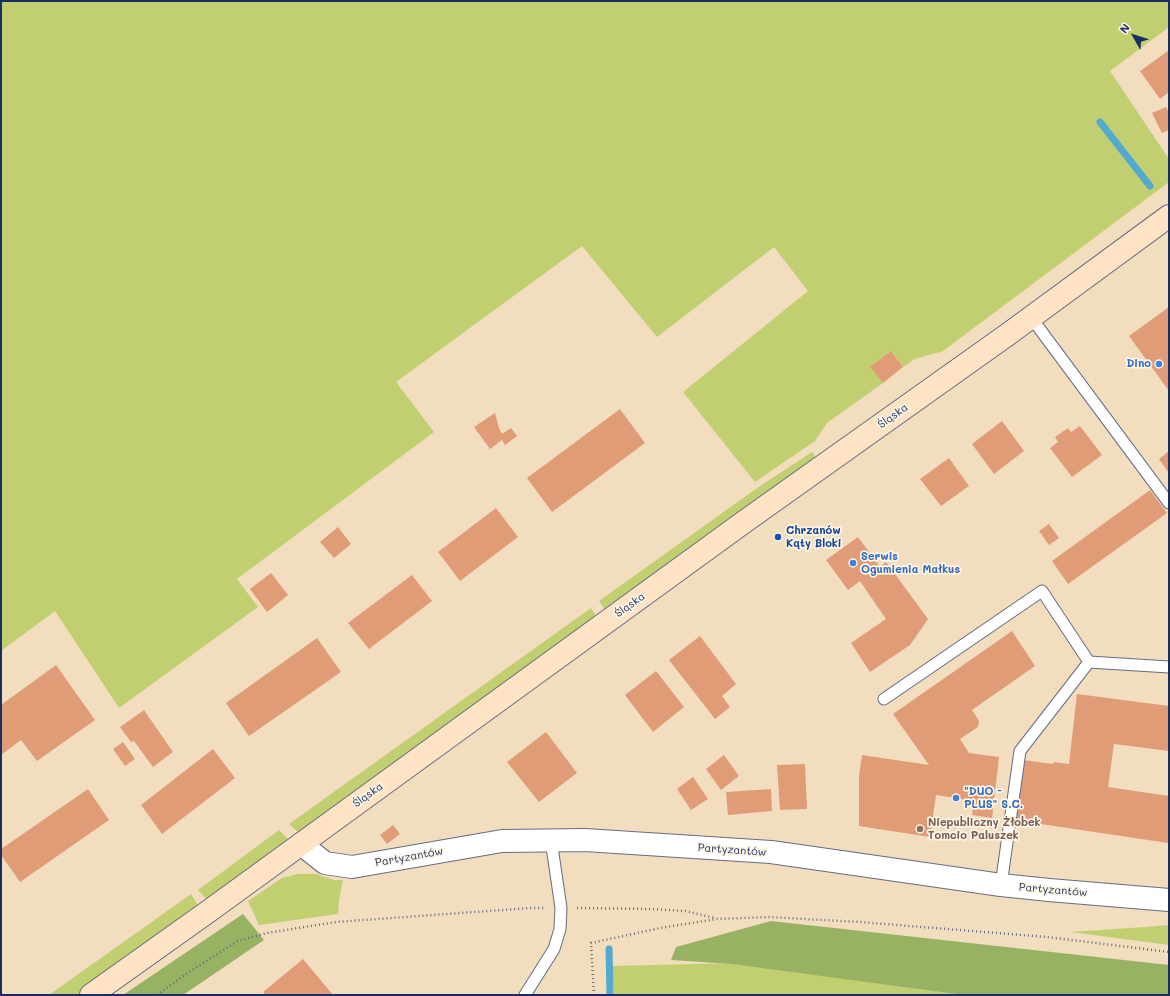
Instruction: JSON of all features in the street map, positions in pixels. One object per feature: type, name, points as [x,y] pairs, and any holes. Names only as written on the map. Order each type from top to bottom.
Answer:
[{"type":"main road","name":"Śląska","points":[[91,995],[1169,216]]},
{"type":"street","name":"Partyzantów","points":[[301,844],[325,863],[352,867],[502,841],[585,840],[770,852],[1001,885],[1169,900]]},
{"type":"lane","points":[[1030,316],[1169,503]]},
{"type":"lane","points":[[884,699],[1042,591],[1089,662]]},
{"type":"lane","points":[[1089,662],[1169,667]]},
{"type":"lane","points":[[1001,885],[1020,751],[1089,662]]},
{"type":"lane","points":[[525,995],[554,949],[560,929],[561,908],[551,840]]},
{"type":"path","points":[[157,995],[186,974],[238,941],[267,933],[336,922],[530,908],[685,911],[717,919]]},
{"type":"path","points":[[594,995],[591,943],[660,928],[717,919],[769,916],[860,922],[1046,937],[1169,952]]},
{"type":"green space","points":[[1,1],[1169,1],[1169,27],[1110,71],[1169,159],[1169,182],[943,351],[915,359],[903,367],[891,351],[871,367],[883,383],[827,423],[815,441],[755,482],[683,392],[808,291],[774,247],[657,337],[582,246],[396,382],[434,432],[237,579],[258,607],[119,708],[55,611],[1,651]]},
{"type":"green space","points":[[812,452],[817,459],[606,611],[599,601],[760,486]]},
{"type":"green space","points":[[591,608],[598,619],[300,834],[289,824]]},
{"type":"green space","points":[[279,830],[291,842],[209,902],[198,890]]},
{"type":"green space","points":[[298,874],[316,874],[334,880],[343,880],[338,914],[259,925],[248,901],[282,878]]},
{"type":"green space","points":[[191,894],[200,908],[77,995],[49,995]]},
{"type":"green space","points":[[243,914],[264,940],[183,995],[123,995]]},
{"type":"green space","points":[[771,921],[1169,965],[1169,995],[963,995],[732,964],[671,960],[676,947]]},
{"type":"green space","points":[[1169,925],[1169,945],[1071,932],[1145,927]]},
{"type":"green space","points":[[732,963],[963,995],[614,995],[612,966]]},
{"type":"building","points":[[1168,51],[1169,92],[1160,99],[1140,71]]},
{"type":"building","points":[[1166,107],[1169,113],[1169,130],[1162,133],[1152,113]]},
{"type":"building","name":"Dino","points":[[1169,307],[1169,391],[1129,336]]},
{"type":"building","points":[[891,351],[903,367],[883,383],[870,367]]},
{"type":"building","points":[[620,409],[645,443],[552,512],[527,478]]},
{"type":"building","points":[[495,413],[502,434],[511,428],[517,436],[505,445],[502,440],[490,449],[474,427]]},
{"type":"building","points":[[1002,421],[1024,451],[994,474],[972,444]]},
{"type":"building","points":[[1080,426],[1102,455],[1072,477],[1050,448],[1058,442],[1055,437],[1068,428],[1071,432]]},
{"type":"building","points":[[1169,451],[1169,473],[1159,459]]},
{"type":"building","points":[[949,458],[969,486],[941,506],[920,479]]},
{"type":"building","points":[[1150,490],[1167,513],[1068,584],[1052,561]]},
{"type":"building","points":[[496,508],[518,537],[460,581],[438,552]]},
{"type":"building","points":[[1049,524],[1059,538],[1049,545],[1039,531]]},
{"type":"building","points":[[338,527],[351,544],[334,558],[320,542]]},
{"type":"building","points":[[858,537],[880,567],[886,562],[928,619],[910,645],[870,672],[851,643],[886,619],[860,581],[848,590],[826,560]]},
{"type":"building","points":[[271,573],[288,595],[267,612],[250,589]]},
{"type":"building","points":[[412,575],[432,601],[369,649],[348,623]]},
{"type":"building","points":[[1012,631],[1035,666],[972,710],[979,721],[978,727],[960,739],[969,753],[999,757],[992,818],[972,815],[974,801],[936,795],[930,837],[859,826],[859,776],[862,755],[929,765],[893,714]]},
{"type":"building","points":[[700,636],[736,684],[722,696],[730,707],[715,719],[669,660]]},
{"type":"building","points":[[317,638],[341,672],[249,736],[226,703]]},
{"type":"building","points":[[56,665],[95,720],[37,761],[21,740],[1,755],[1,705]]},
{"type":"building","points":[[656,671],[684,707],[653,732],[625,695]]},
{"type":"building","points":[[1077,694],[1169,706],[1169,751],[1114,744],[1108,787],[1169,796],[1168,843],[1014,820],[1023,760],[1053,764],[1054,762],[1069,764]]},
{"type":"building","points":[[144,710],[173,752],[153,767],[134,741],[131,742],[120,727]]},
{"type":"building","points":[[546,732],[577,773],[539,802],[507,762]]},
{"type":"building","points":[[123,742],[135,759],[125,766],[113,749]]},
{"type":"building","points":[[213,749],[235,778],[162,834],[141,805]]},
{"type":"building","points":[[724,755],[739,776],[721,790],[706,769]]},
{"type":"building","points":[[805,764],[807,809],[780,810],[777,765]]},
{"type":"building","points":[[693,777],[708,799],[691,810],[677,789]]},
{"type":"building","points":[[88,789],[109,820],[20,882],[1,855],[1,849]]},
{"type":"building","points":[[771,789],[772,811],[728,815],[726,792]]},
{"type":"building","points":[[393,825],[400,834],[387,844],[380,835]]},
{"type":"building","points":[[303,959],[333,995],[266,995],[263,992]]},
{"type":"waterway","points":[[1100,122],[1150,186]]},
{"type":"waterway","points":[[609,949],[610,995]]},
{"type":"place","name":"Dino","points":[[1159,364]]},
{"type":"place","name":"Chrzanów Kąty Bloki","points":[[778,537]]},
{"type":"place","name":"Serwis Ogumienia Małkus","points":[[853,563]]},
{"type":"place","name":"\"DUO - PLUS\" S.C.","points":[[956,798]]},
{"type":"place","name":"Niepubliczny Żłobek Tomcio Paluszek","points":[[920,829]]}]
